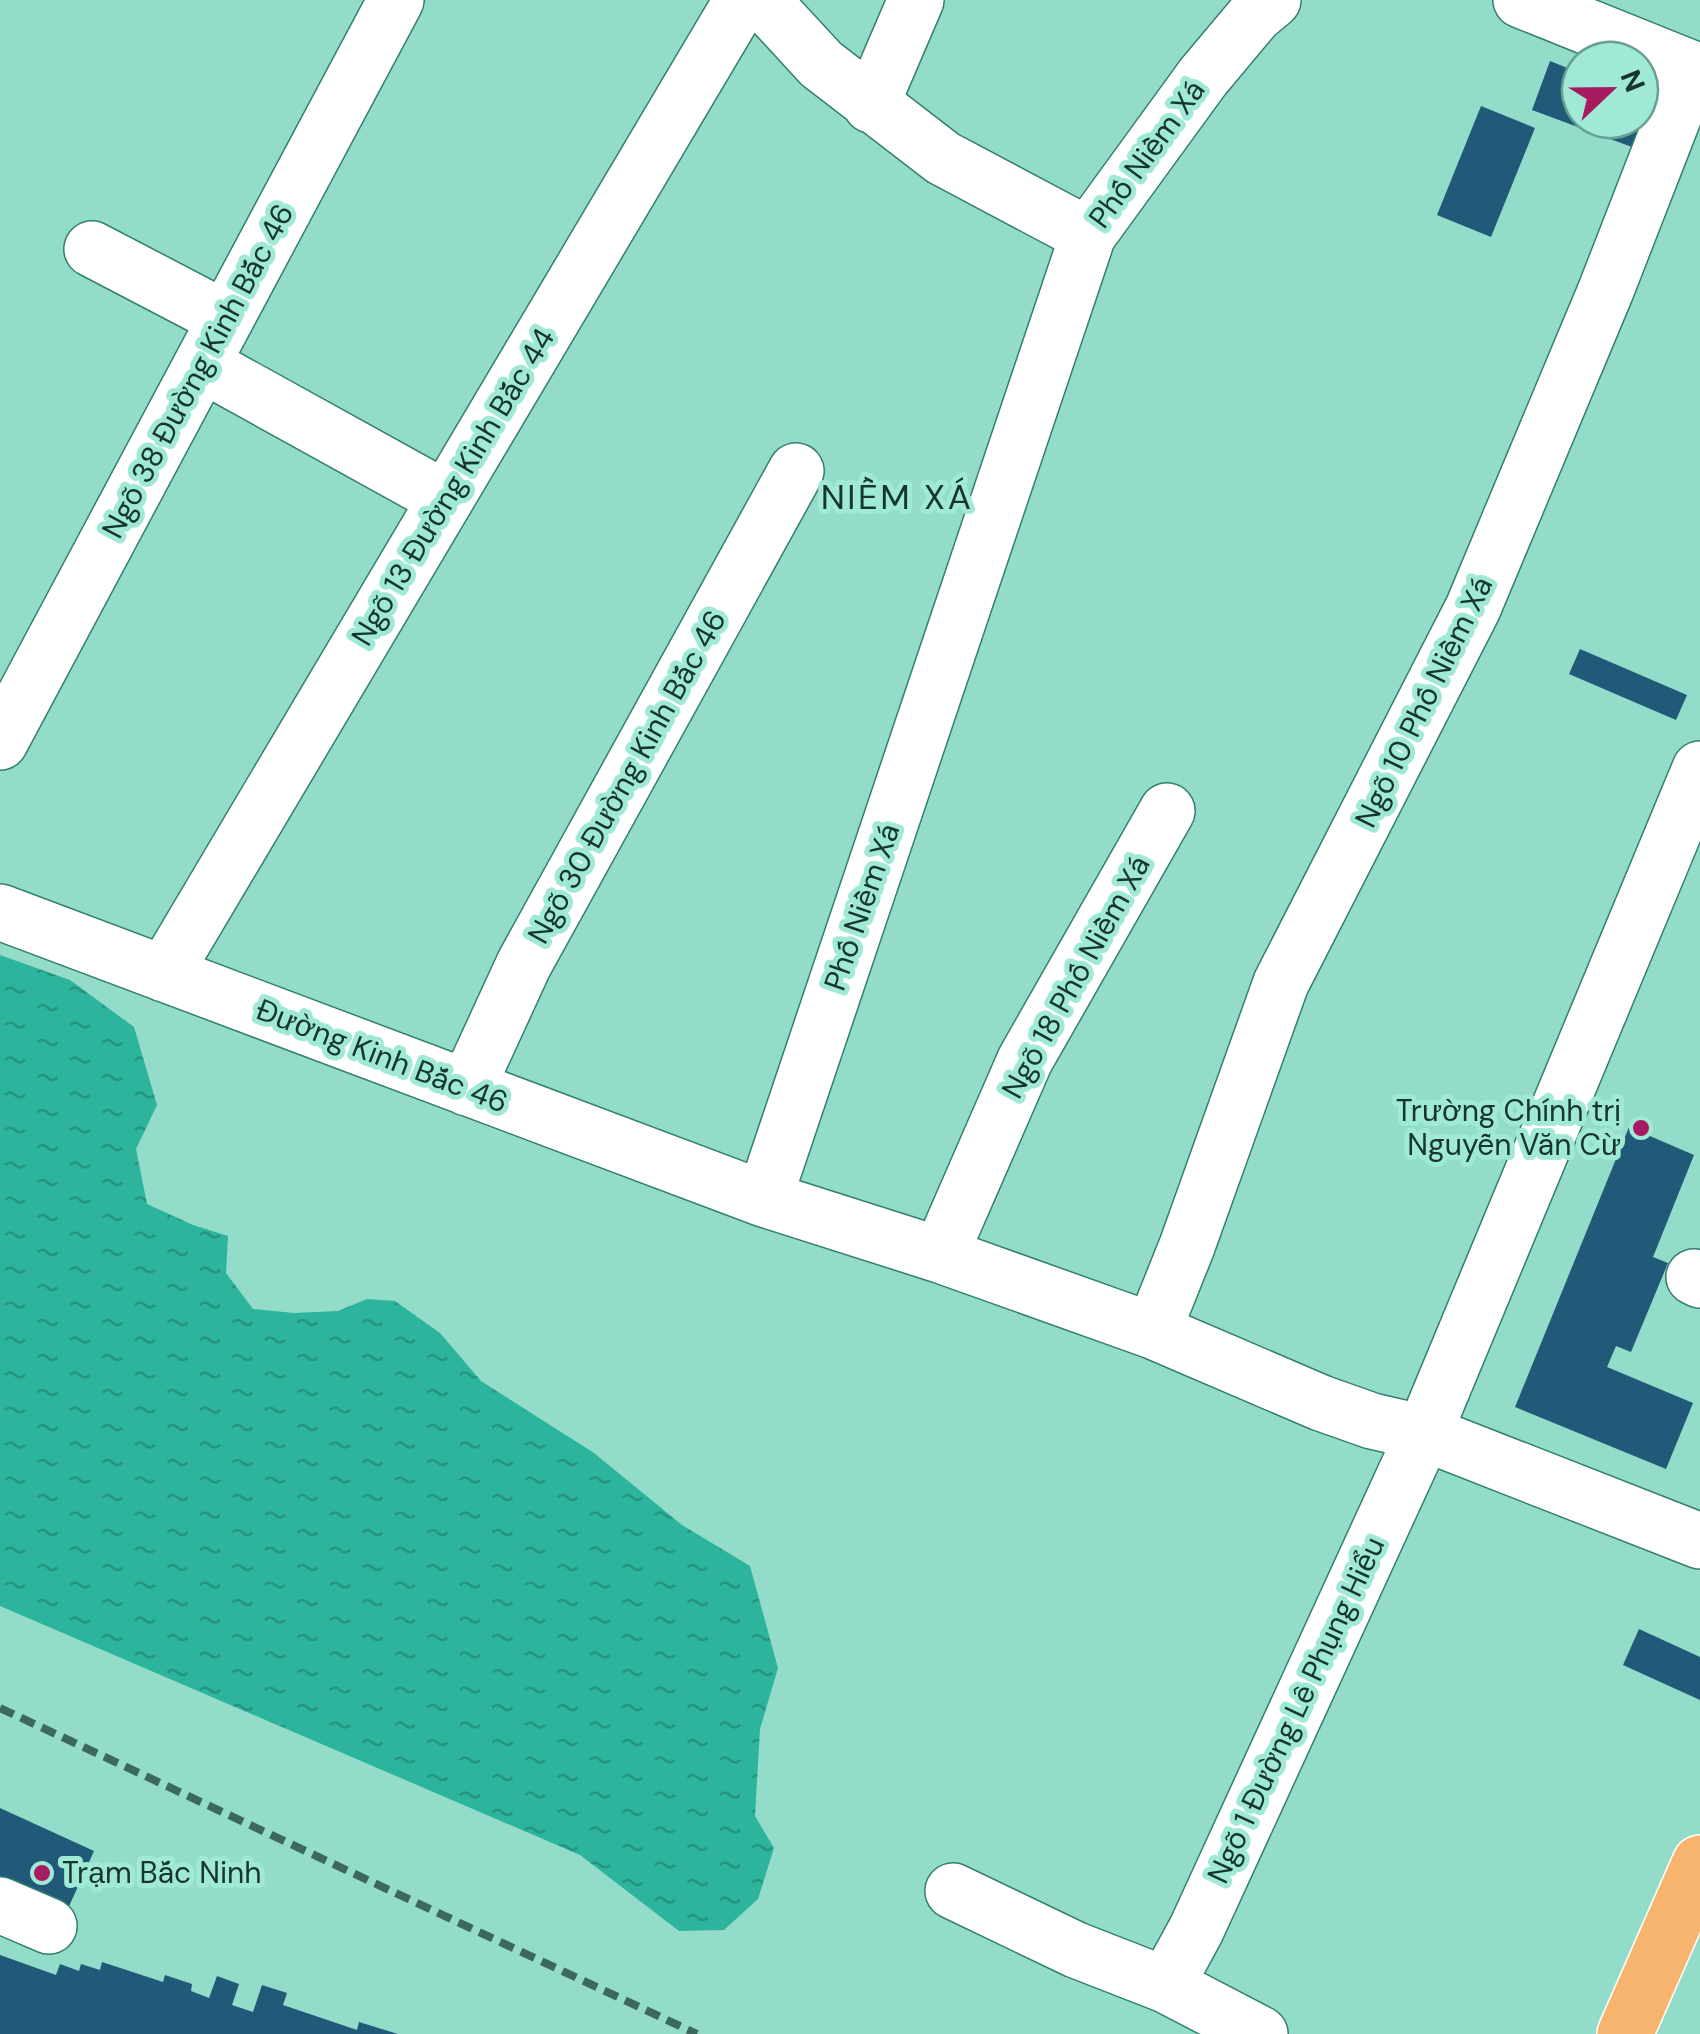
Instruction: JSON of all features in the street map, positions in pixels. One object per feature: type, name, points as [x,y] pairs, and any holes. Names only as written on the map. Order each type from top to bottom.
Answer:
[{"type":"main road","points":[[1625,2034],[1693,1896]]},
{"type":"street","name":"Ngõ 38 Đường Kinh Bắc 46","points":[[0,742],[396,0]]},
{"type":"street","name":"Ngõ 13 Đường Kinh Bắc 44","points":[[164,974],[742,0]]},
{"type":"street","points":[[762,0],[822,64],[943,158],[1088,235]]},
{"type":"street","points":[[872,105],[916,0]]},
{"type":"street","name":"Phố Niềm Xá","points":[[764,1199],[1088,235],[1203,77],[1255,14],[1273,0]]},
{"type":"street","points":[[1521,0],[1696,71]]},
{"type":"street","name":"Ngõ 10 Phố Niềm Xá","points":[[1153,1331],[1282,983],[1474,608],[1696,71]]},
{"type":"street","points":[[92,249],[214,341],[446,499]]},
{"type":"street","name":"Ngõ 30 Đường Kinh Bắc 46","points":[[466,1088],[524,964],[796,470]]},
{"type":"street","name":"Ngõ 1 Đường Lê Phụng Hiểu","points":[[1166,1985],[1196,1930],[1424,1433],[1700,768]]},
{"type":"street","name":"Ngõ 18 Phố Niềm Xá","points":[[940,1256],[1025,1060],[1167,811]]},
{"type":"street","name":"Đường Kinh Bắc 46","points":[[0,912],[764,1199]]},
{"type":"street","points":[[764,1199],[1153,1331],[1321,1403],[1372,1422],[1424,1433],[1700,1541]]},
{"type":"street","points":[[953,1891],[1076,1950],[1166,1985],[1260,2034]]},
{"type":"water","points":[[0,955],[70,980],[134,1027],[157,1105],[136,1149],[147,1204],[228,1236],[226,1273],[253,1309],[294,1313],[338,1311],[367,1299],[395,1301],[440,1333],[481,1381],[594,1453],[682,1525],[750,1566],[778,1668],[760,1729],[755,1816],[774,1848],[758,1899],[724,1930],[679,1931],[580,1855],[0,1606]]},
{"type":"building","points":[[1550,61],[1560,65],[1560,120],[1532,110]]},
{"type":"building","points":[[1481,106],[1535,128],[1491,237],[1437,215]]},
{"type":"building","points":[[1613,140],[1644,140],[1640,150]]},
{"type":"building","points":[[1580,649],[1687,695],[1676,720],[1569,674]]},
{"type":"building","points":[[1629,1127],[1694,1155],[1653,1257],[1668,1263],[1631,1352],[1616,1346],[1607,1367],[1693,1403],[1666,1469],[1515,1407]]},
{"type":"building","points":[[1639,1629],[1700,1657],[1700,1700],[1623,1665]]},
{"type":"building","name":"Trạm Bắc Ninh","points":[[0,1808],[94,1851],[61,1924],[0,1896]]},
{"type":"building","points":[[0,1955],[56,1975],[60,1964],[79,1971],[81,1964],[100,1970],[102,1962],[163,1982],[165,1975],[192,1984],[191,1991],[209,1998],[217,1976],[239,1984],[232,2005],[253,2012],[262,1985],[287,1993],[283,2005],[357,2030],[359,2022],[398,2034],[0,2034]]},
{"type":"railway","points":[[0,1708],[697,2034]]},
{"type":"place","name":"Trường Chính trị Nguyễn Văn Cừ","points":[[1641,1128]]},
{"type":"place","name":"Trạm Bắc Ninh","points":[[42,1873]]},
{"type":"district","name":"NIỀM XÁ","points":[[897,497]]}]
